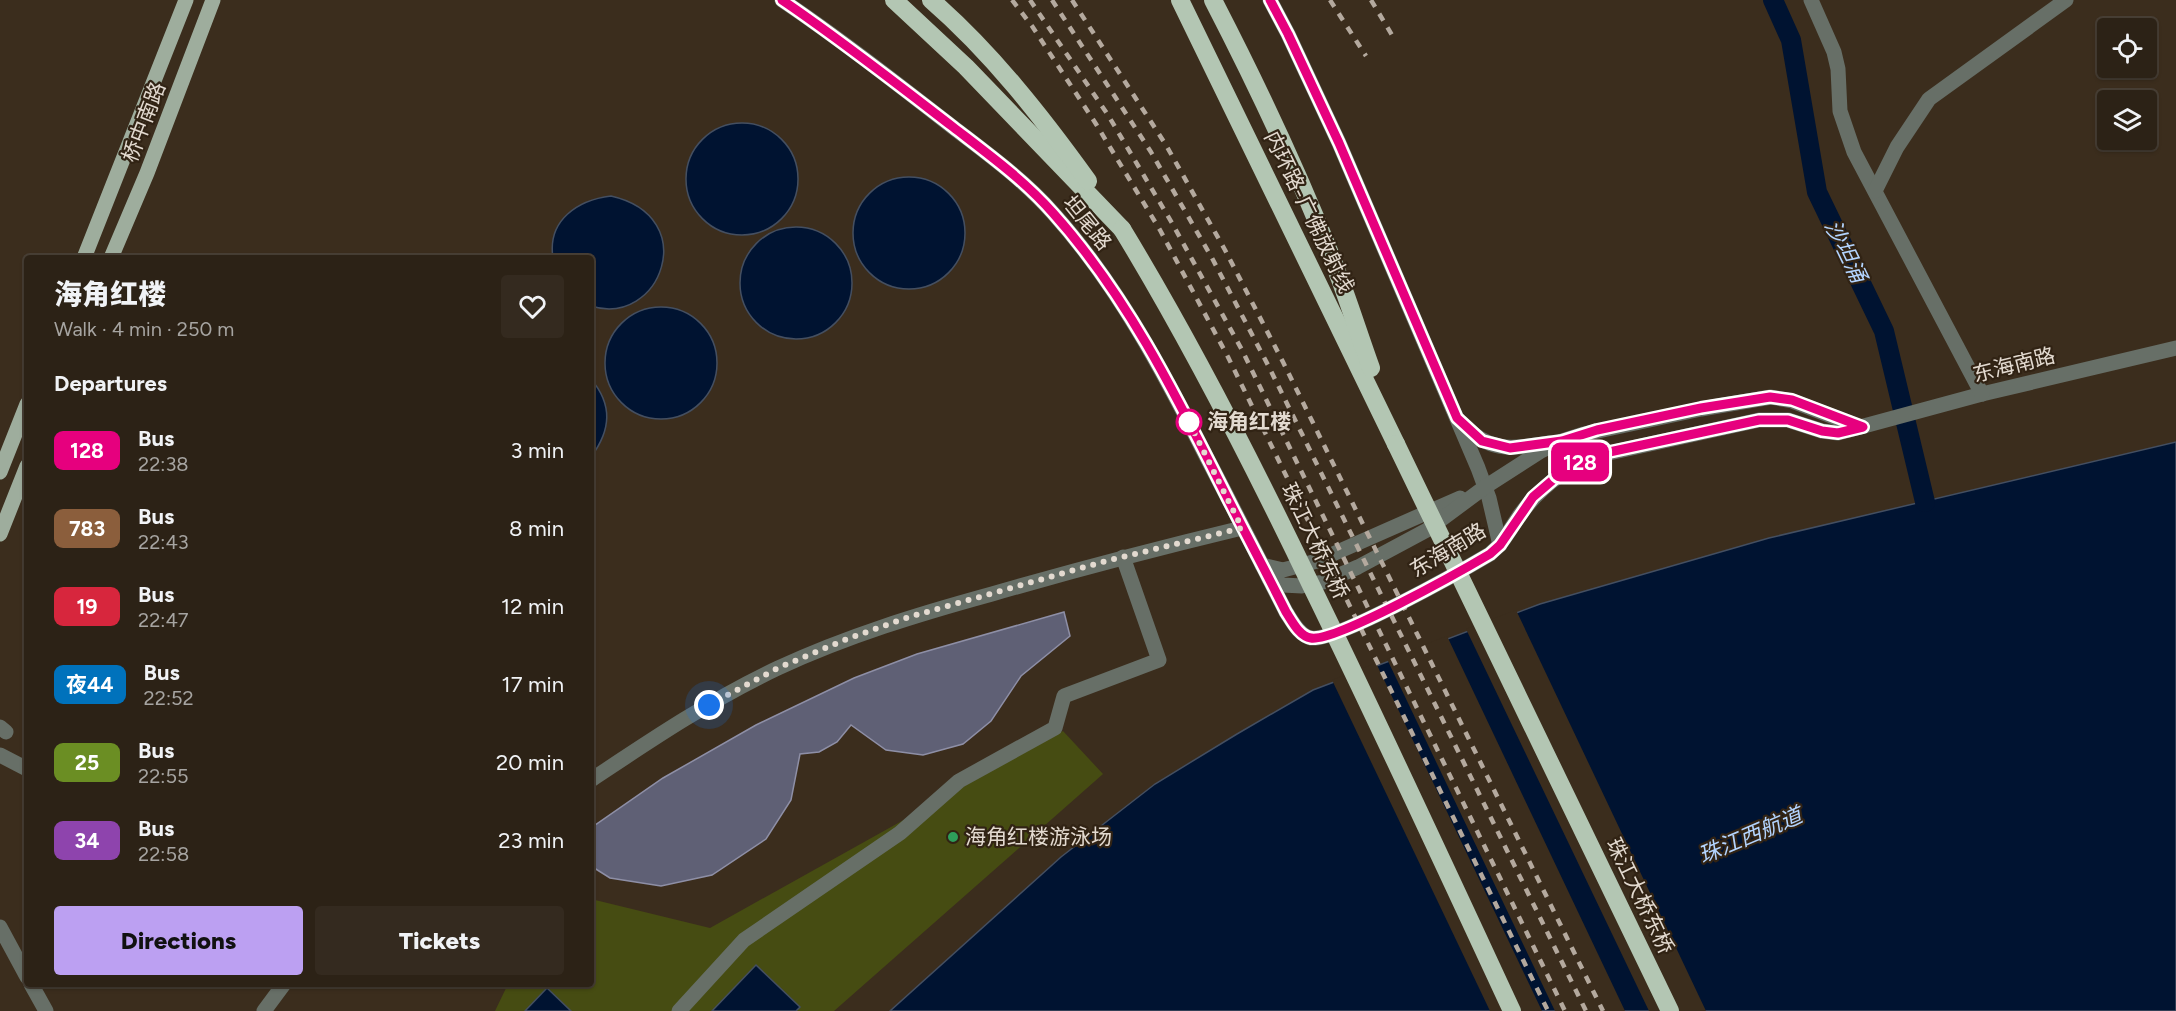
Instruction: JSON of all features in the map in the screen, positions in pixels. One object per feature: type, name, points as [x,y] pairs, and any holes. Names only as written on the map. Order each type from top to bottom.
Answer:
[{"type":"highway","points":[[894,0],[966,67],[1122,229]]},
{"type":"highway","points":[[931,0],[969,36],[1037,113],[1122,229]]},
{"type":"highway","name":"内环路-广佛放射线","points":[[1180,0],[1396,444]]},
{"type":"highway","points":[[1213,0],[1292,162],[1334,262],[1396,444]]},
{"type":"highway","name":"珠江大桥东桥","points":[[1122,229],[1194,351],[1265,489],[1512,1011]]},
{"type":"highway","name":"珠江大桥东桥","points":[[1396,444],[1670,1011]]},
{"type":"main road","name":"桥中南路","points":[[85,255],[186,0]]},
{"type":"main road","name":"桥中南路","points":[[112,255],[147,173],[213,0]]},
{"type":"main road","points":[[0,472],[24,412]]},
{"type":"main road","points":[[0,534],[24,474]]},
{"type":"street","name":"坦尾路","points":[[782,0],[901,86],[994,159],[1052,212],[1094,264],[1151,351],[1242,528]]},
{"type":"street","points":[[1270,0],[1339,143],[1457,418],[1485,487],[1500,545]]},
{"type":"street","points":[[1811,0],[1834,51],[1838,69],[1840,111],[1854,152],[1982,394]]},
{"type":"street","points":[[1875,191],[1897,147],[1929,99],[2066,0]]},
{"type":"street","name":"东海南路","points":[[1242,528],[1294,625],[1308,638],[1319,638],[1332,635],[1361,622],[1467,567],[1500,545],[1533,497],[1561,473],[1600,454],[1759,420],[1788,420],[1822,431],[1838,433],[1982,394],[2176,348]]},
{"type":"street","name":"东海南路","points":[[1266,572],[1282,585],[1302,586],[1340,575],[1427,530],[1485,487],[1541,451],[1562,441],[1602,429],[1701,408],[1770,397],[1792,400],[1863,427]]},
{"type":"street","points":[[1457,418],[1482,441],[1494,445],[1510,448],[1562,441]]},
{"type":"street","points":[[1266,572],[1317,561],[1485,487]]},
{"type":"street","points":[[594,778],[709,705],[778,668],[847,639],[909,617],[1123,557],[1242,528]]},
{"type":"street","points":[[680,1011],[744,940],[900,833],[959,781],[1055,728],[1064,696],[1159,660],[1123,557]]},
{"type":"street","points":[[0,755],[24,767]]},
{"type":"street","points":[[0,927],[24,971]]},
{"type":"street","points":[[33,987],[46,1011]]},
{"type":"street","points":[[264,1011],[282,987]]},
{"type":"green space","name":"海角红楼游泳场","points":[[1063,731],[1103,774],[834,1011],[495,1011],[507,987],[594,987],[594,900],[710,928]]},
{"type":"water","points":[[742,123],[763,128],[781,140],[793,158],[798,179],[793,200],[781,218],[763,230],[742,235],[721,230],[703,218],[691,200],[686,179],[691,158],[703,140],[721,128]]},
{"type":"water","points":[[909,177],[930,182],[948,194],[960,212],[965,233],[960,254],[948,272],[930,284],[909,289],[888,284],[870,272],[858,254],[853,233],[858,212],[870,194],[888,182]]},
{"type":"water","points":[[611,196],[639,208],[656,225],[663,246],[661,267],[652,286],[636,301],[615,308],[594,306],[594,255],[553,255],[555,233],[567,214],[599,198]]},
{"type":"water","points":[[796,227],[817,232],[835,244],[847,262],[852,283],[847,304],[835,322],[817,334],[796,339],[775,334],[757,322],[745,304],[740,283],[745,262],[757,244],[775,232]]},
{"type":"water","points":[[661,307],[682,312],[700,324],[712,342],[717,363],[712,384],[700,402],[682,414],[661,419],[640,414],[622,402],[610,384],[605,363],[610,342],[622,324],[640,312]]},
{"type":"water","points":[[594,383],[603,398],[607,418],[603,437],[594,453]]},
{"type":"water","name":"珠江西航道","points":[[2176,442],[2176,1011],[890,1011],[1061,857],[1155,784],[1313,690],[1540,604],[1769,538]]},
{"type":"water","points":[[756,965],[800,1007],[796,1011],[712,1011]]},
{"type":"water","points":[[547,988],[571,1011],[525,1011]]},
{"type":"pier","points":[[1516,610],[1706,1011],[1649,1011],[1466,629]]},
{"type":"pier","points":[[1447,636],[1625,1011],[1555,1011],[1387,659]]},
{"type":"pier","points":[[1376,663],[1542,1011],[1490,1011],[1332,680]]},
{"type":"building","points":[[1064,612],[1070,636],[1021,676],[991,721],[963,744],[923,755],[886,750],[851,725],[837,742],[819,752],[800,754],[791,800],[766,839],[712,875],[661,886],[610,878],[594,868],[594,826],[663,778],[756,725],[854,678],[917,654]]},
{"type":"waterway","name":"沙坦涌","points":[[1773,0],[1791,40],[1817,192],[1884,331],[1925,502]]},
{"type":"railway","points":[[1012,0],[1032,26],[1096,124],[1160,230],[1228,357],[1548,1011]]},
{"type":"railway","points":[[1030,0],[1108,115],[1172,223],[1242,350],[1565,1011]]},
{"type":"railway","points":[[1052,0],[1151,152],[1212,258],[1269,367],[1586,1011]]},
{"type":"railway","points":[[1072,0],[1166,145],[1225,250],[1283,362],[1603,1011]]},
{"type":"railway","points":[[1330,0],[1366,56]]},
{"type":"railway","points":[[1371,0],[1395,40]]},
{"type":"bus line","name":"128","points":[[782,0],[901,86],[994,159],[1052,212],[1076,241],[1094,264],[1151,351],[1286,612],[1294,625],[1308,638],[1332,635],[1361,622],[1490,554],[1500,545],[1533,497],[1561,473],[1600,454],[1759,420],[1788,420],[1822,431],[1838,433],[1863,427],[1792,400],[1770,397],[1701,408],[1597,430],[1562,441],[1510,448],[1482,441],[1457,418],[1339,143],[1270,0]]},
{"type":"place","name":"海角红楼","points":[[1189,422]]},
{"type":"place","name":"海角红楼游泳场","points":[[953,837]]},
{"type":"route","points":[[709,705],[778,668],[847,639],[909,617],[1106,561],[1242,528],[1189,422]]}]
